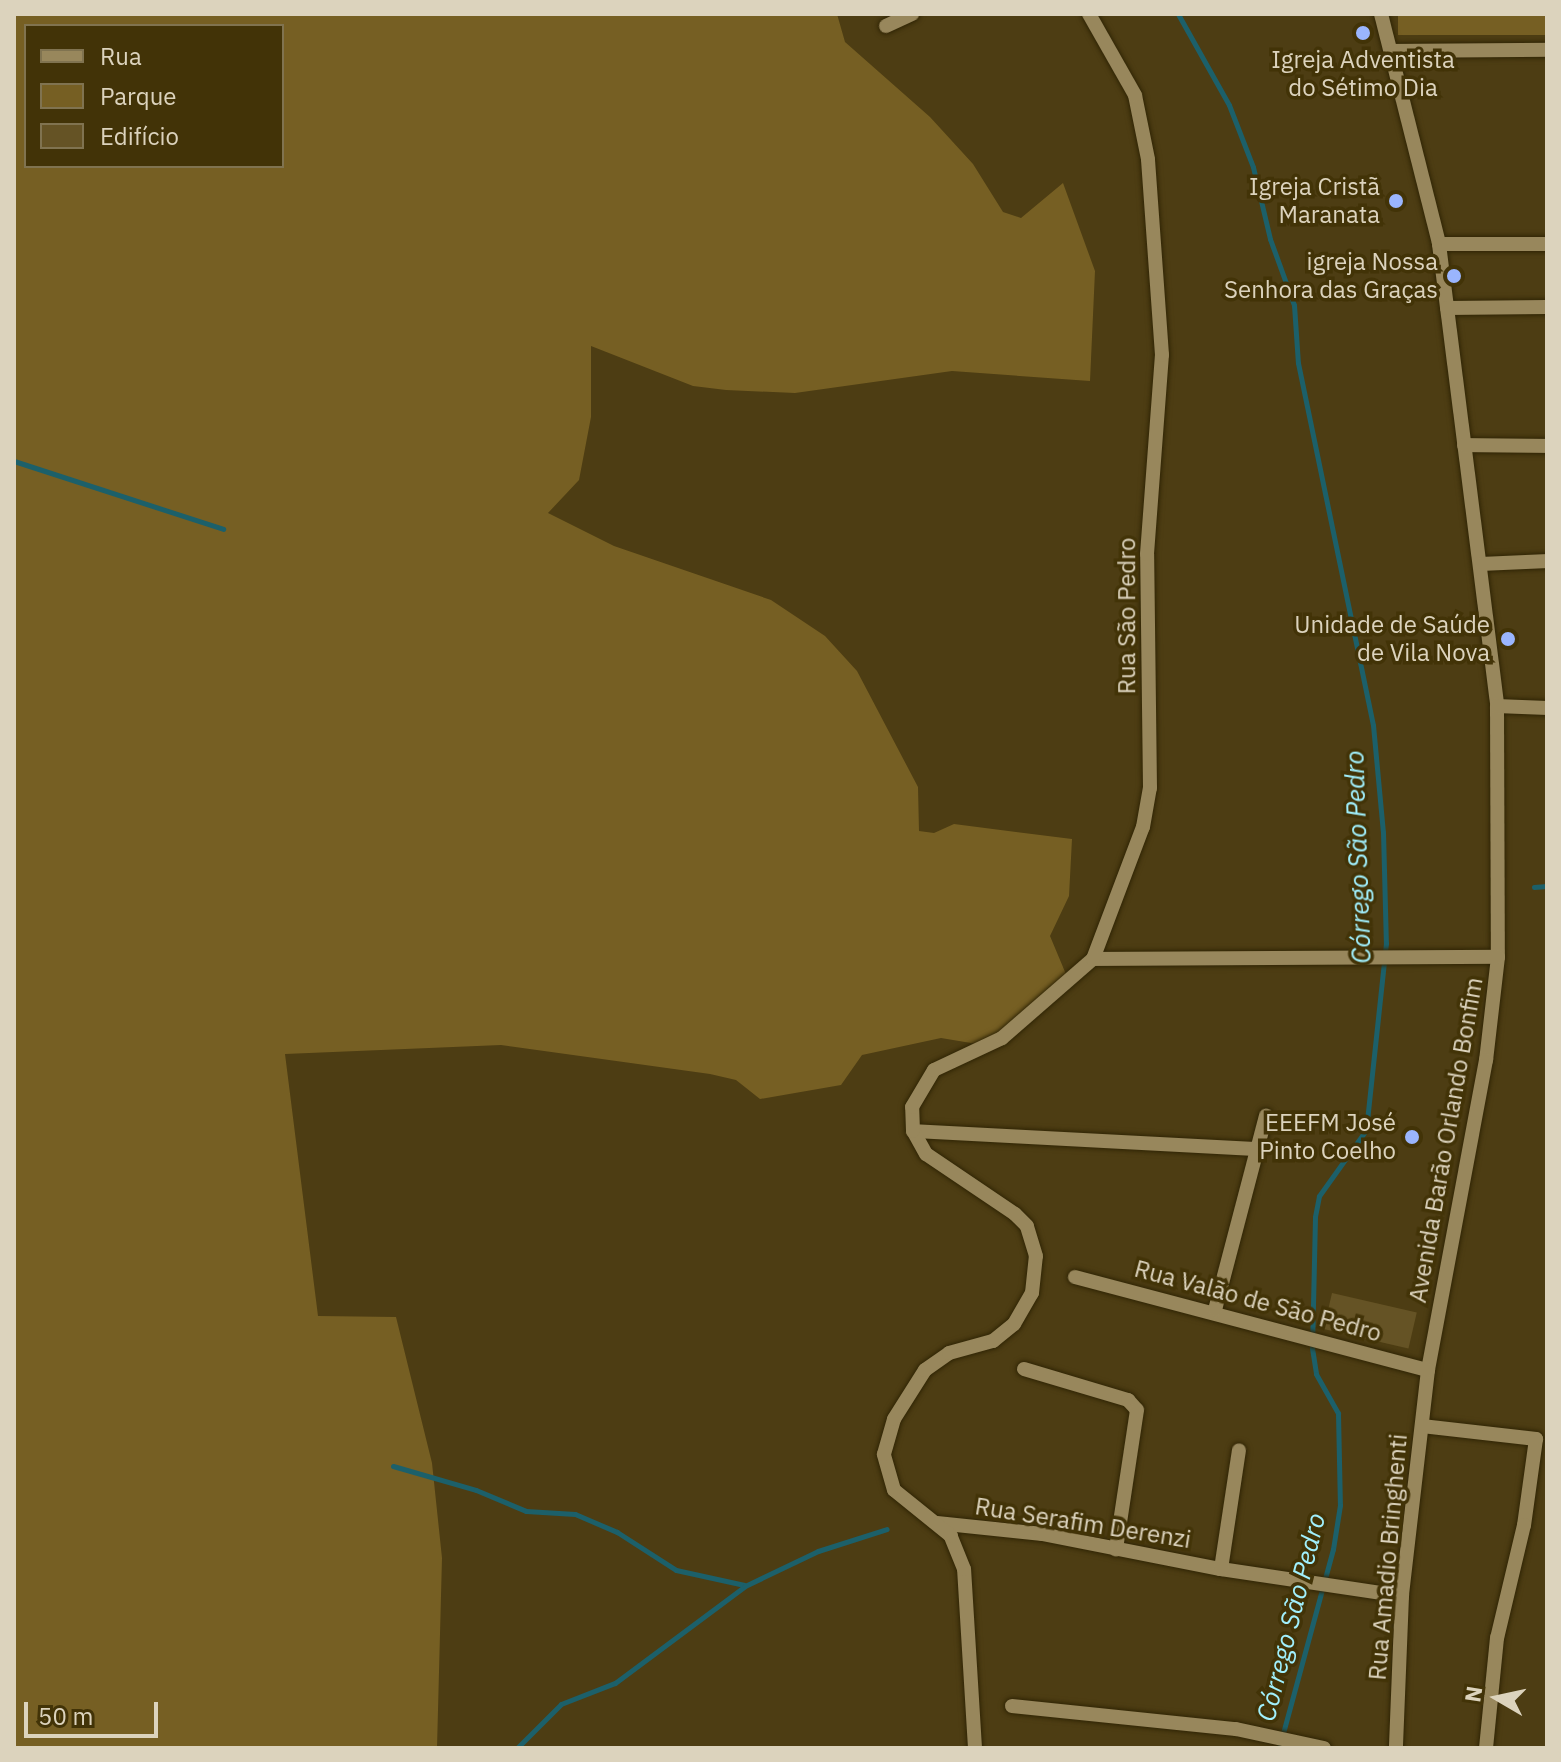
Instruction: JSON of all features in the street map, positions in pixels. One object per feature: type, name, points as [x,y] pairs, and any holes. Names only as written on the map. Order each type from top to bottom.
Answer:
[{"type":"street","points":[[886,26],[912,14]]},
{"type":"street","name":"Rua São Pedro","points":[[913,1131],[914,1098],[934,1070],[1002,1038],[1093,959],[1143,827],[1150,788],[1147,554],[1162,355],[1142,116],[1089,14]]},
{"type":"street","name":"Avenida Barão Orlando Bonfim","points":[[1381,14],[1439,244],[1482,564],[1497,706],[1498,957],[1486,1060],[1428,1370]]},
{"type":"street","points":[[1392,51],[1547,50]]},
{"type":"street","points":[[1439,244],[1547,244]]},
{"type":"street","points":[[1447,308],[1547,307]]},
{"type":"street","points":[[1464,445],[1547,446]]},
{"type":"street","points":[[1482,564],[1547,561]]},
{"type":"street","points":[[1497,706],[1547,708]]},
{"type":"street","points":[[1093,959],[1498,957]]},
{"type":"street","points":[[1215,1310],[1266,1116]]},
{"type":"street","points":[[913,1131],[1258,1149]]},
{"type":"street","points":[[913,1131],[926,1154],[1015,1214],[1027,1226],[1036,1256],[1032,1293],[1014,1324],[993,1341],[936,1360],[914,1384],[887,1435],[884,1466],[894,1490],[921,1517],[937,1523],[958,1551],[968,1588],[966,1664],[975,1748]]},
{"type":"street","name":"Rua Valão de São Pedro","points":[[1075,1277],[1215,1310],[1428,1370]]},
{"type":"street","points":[[1024,1369],[1128,1400],[1137,1410],[1116,1549]]},
{"type":"street","name":"Rua Amadio Bringhenti","points":[[1396,1748],[1402,1596],[1428,1370]]},
{"type":"street","points":[[1422,1426],[1536,1439],[1524,1525],[1497,1638],[1486,1748]]},
{"type":"street","name":"Rua Serafim Derenzi","points":[[1221,1569],[1239,1450]]},
{"type":"street","name":"Rua Serafim Derenzi","points":[[937,1523],[1042,1534],[1311,1585],[1402,1596]]},
{"type":"street","points":[[1012,1706],[1269,1737],[1324,1748]]},
{"type":"green space","points":[[14,14],[837,14],[845,42],[930,117],[973,164],[1003,212],[1021,218],[1063,183],[1095,271],[1090,381],[952,371],[795,393],[726,390],[693,386],[591,346],[591,417],[579,480],[548,513],[614,546],[771,600],[825,636],[857,671],[918,787],[919,831],[934,833],[954,824],[1072,839],[1069,896],[1050,936],[1068,979],[983,1045],[941,1038],[862,1055],[841,1085],[760,1099],[736,1080],[710,1074],[501,1045],[285,1054],[318,1316],[396,1317],[432,1463],[442,1558],[437,1748],[14,1748]]},
{"type":"green space","points":[[1398,14],[1547,14],[1547,35],[1398,35]]},
{"type":"building","points":[[1332,1293],[1417,1313],[1408,1349],[1324,1329]]},
{"type":"waterway","name":"Córrego São Pedro","points":[[1178,14],[1229,105],[1253,167],[1270,239],[1294,305],[1298,363],[1373,725],[1383,832],[1386,943],[1366,1130],[1319,1196],[1315,1217],[1312,1348],[1316,1374],[1338,1413],[1340,1505],[1333,1549],[1279,1748]]},
{"type":"waterway","points":[[14,461],[223,529]]},
{"type":"waterway","points":[[1534,887],[1547,886]]},
{"type":"waterway","points":[[393,1466],[476,1490],[526,1511],[575,1514],[617,1532],[676,1570],[744,1585]]},
{"type":"waterway","points":[[517,1748],[561,1704],[615,1683],[745,1586],[818,1551],[887,1529]]},
{"type":"place","name":"Igreja Adventista do Sétimo Dia","points":[[1363,33]]},
{"type":"place","name":"Igreja Cristã Maranata","points":[[1396,201]]},
{"type":"place","name":"igreja Nossa Senhora das Graças","points":[[1454,276]]},
{"type":"place","name":"Unidade de Saúde de Vila Nova","points":[[1508,639]]},
{"type":"place","name":"EEEFM José Pinto Coelho","points":[[1412,1137]]}]
